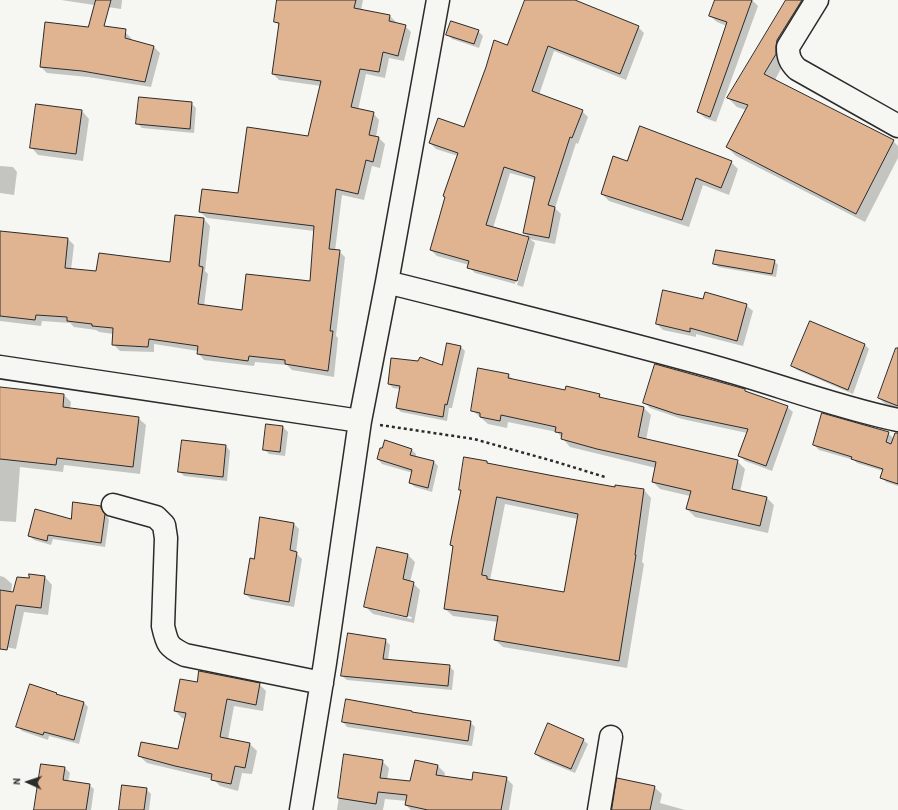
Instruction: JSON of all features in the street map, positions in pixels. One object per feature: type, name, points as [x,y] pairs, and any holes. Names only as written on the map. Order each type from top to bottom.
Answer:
[{"type":"street","points":[[307,809],[322,683],[360,421],[387,282],[438,0]]},
{"type":"street","points":[[817,0],[788,47],[788,55],[791,63],[797,69],[898,126]]},
{"type":"street","points":[[387,282],[598,335],[757,379],[824,401],[898,420]]},
{"type":"street","points":[[0,367],[360,421]]},
{"type":"street","points":[[113,505],[156,517],[164,525],[166,538],[163,626],[166,640],[173,649],[185,655],[322,683]]},
{"type":"street","points":[[599,810],[611,737]]},
{"type":"path","points":[[360,421],[474,440],[553,461],[605,477]]},
{"type":"building","points":[[96,0],[111,0],[104,26],[126,29],[125,38],[154,46],[145,82],[82,71],[40,67],[45,22],[88,27]]},
{"type":"building","points":[[277,0],[356,0],[354,8],[390,15],[389,21],[406,25],[398,56],[383,52],[379,72],[360,69],[351,107],[374,112],[369,135],[379,137],[373,162],[366,160],[358,194],[336,189],[329,249],[340,250],[330,331],[333,331],[328,371],[285,364],[285,360],[249,356],[248,361],[197,354],[198,346],[149,339],[148,347],[112,345],[113,328],[67,321],[67,317],[36,315],[35,320],[0,316],[0,231],[68,238],[65,268],[96,271],[99,253],[170,262],[175,215],[204,218],[199,266],[203,267],[198,304],[242,310],[246,274],[310,281],[314,226],[199,212],[202,189],[238,193],[247,127],[308,136],[321,81],[272,74],[279,23],[274,22]]},
{"type":"building","points":[[525,0],[575,0],[639,26],[620,74],[548,46],[532,91],[583,110],[572,138],[570,137],[548,205],[555,207],[549,238],[523,233],[535,177],[504,167],[486,225],[529,237],[517,281],[467,268],[469,261],[430,250],[445,197],[443,196],[458,153],[429,143],[438,118],[464,127],[486,67],[494,40],[507,45]]},
{"type":"building","points":[[715,0],[752,0],[710,117],[697,112],[727,22],[709,16]]},
{"type":"building","points":[[786,0],[802,0],[777,40],[776,54],[764,74],[894,140],[856,214],[726,147],[748,105],[727,98]]},
{"type":"building","points":[[451,21],[479,30],[474,44],[446,35]]},
{"type":"building","points":[[139,97],[192,102],[190,129],[136,124]]},
{"type":"building","points":[[36,104],[82,110],[76,154],[30,148]]},
{"type":"building","points":[[640,126],[732,161],[721,188],[696,178],[682,220],[601,194],[613,156],[627,161]]},
{"type":"building","points":[[716,250],[775,260],[772,274],[713,264]]},
{"type":"building","points":[[663,290],[703,299],[705,292],[747,304],[737,341],[690,328],[690,332],[656,324]]},
{"type":"building","points":[[810,321],[865,344],[848,390],[791,366]]},
{"type":"building","points":[[447,343],[461,346],[447,405],[445,404],[443,417],[396,408],[400,386],[388,384],[391,358],[418,361],[420,357],[442,365]]},
{"type":"building","points":[[896,348],[898,348],[898,406],[878,398]]},
{"type":"building","points":[[655,364],[745,389],[745,391],[788,406],[766,466],[738,456],[748,429],[676,414],[643,403]]},
{"type":"building","points":[[478,368],[509,374],[508,378],[565,390],[566,386],[600,394],[599,397],[644,407],[638,437],[738,460],[732,489],[767,497],[760,526],[686,509],[691,491],[652,482],[656,462],[597,449],[561,439],[562,433],[555,432],[556,427],[501,415],[500,421],[480,417],[480,413],[471,411]]},
{"type":"building","points":[[0,387],[64,394],[63,407],[139,417],[133,467],[57,458],[56,465],[0,459]]},
{"type":"building","points":[[822,413],[889,432],[886,442],[891,444],[895,433],[898,433],[898,484],[880,478],[883,469],[851,459],[852,457],[813,445]]},
{"type":"building","points":[[266,424],[283,426],[280,452],[263,450]]},
{"type":"building","points":[[182,440],[226,445],[223,477],[178,472]]},
{"type":"building","points":[[385,440],[412,449],[410,455],[434,461],[428,488],[409,483],[412,470],[377,459],[380,448],[382,448]]},
{"type":"building","points":[[464,457],[487,461],[487,463],[615,487],[615,485],[644,489],[636,555],[619,661],[494,640],[498,616],[444,609],[453,546],[450,545],[461,490],[459,490]],"holes":[[[497,497],[578,514],[564,592],[487,579],[487,576],[482,575]]]},
{"type":"building","points":[[73,502],[101,506],[105,514],[101,543],[48,535],[47,541],[28,536],[35,509],[71,519]]},
{"type":"building","points":[[260,517],[294,523],[290,550],[297,552],[289,602],[244,594],[250,558],[254,559]]},
{"type":"building","points":[[377,547],[408,554],[403,579],[414,582],[407,617],[364,607]]},
{"type":"building","points":[[29,574],[45,576],[41,608],[16,605],[7,650],[0,649],[0,590],[13,592],[17,577],[29,578]]},
{"type":"building","points":[[348,633],[386,639],[383,659],[450,665],[448,686],[341,676]]},
{"type":"building","points":[[199,671],[260,683],[256,705],[227,699],[220,737],[250,743],[245,768],[235,766],[231,784],[211,780],[212,774],[138,756],[141,742],[178,749],[186,713],[174,711],[180,679],[197,682]]},
{"type":"building","points":[[30,684],[57,693],[56,694],[84,702],[74,740],[44,732],[43,735],[16,727]]},
{"type":"building","points":[[346,699],[412,712],[471,721],[468,741],[342,722]]},
{"type":"building","points":[[548,723],[584,739],[571,769],[535,754]]},
{"type":"building","points":[[344,754],[383,760],[380,778],[410,781],[415,760],[438,765],[436,775],[472,780],[473,772],[507,777],[501,810],[428,810],[405,805],[407,795],[378,792],[376,804],[338,798]]},
{"type":"building","points":[[41,764],[65,767],[63,780],[90,784],[86,810],[34,810]]},
{"type":"building","points":[[617,778],[655,786],[650,810],[612,810]]},
{"type":"building","points":[[122,785],[147,788],[144,810],[119,810]]}]
